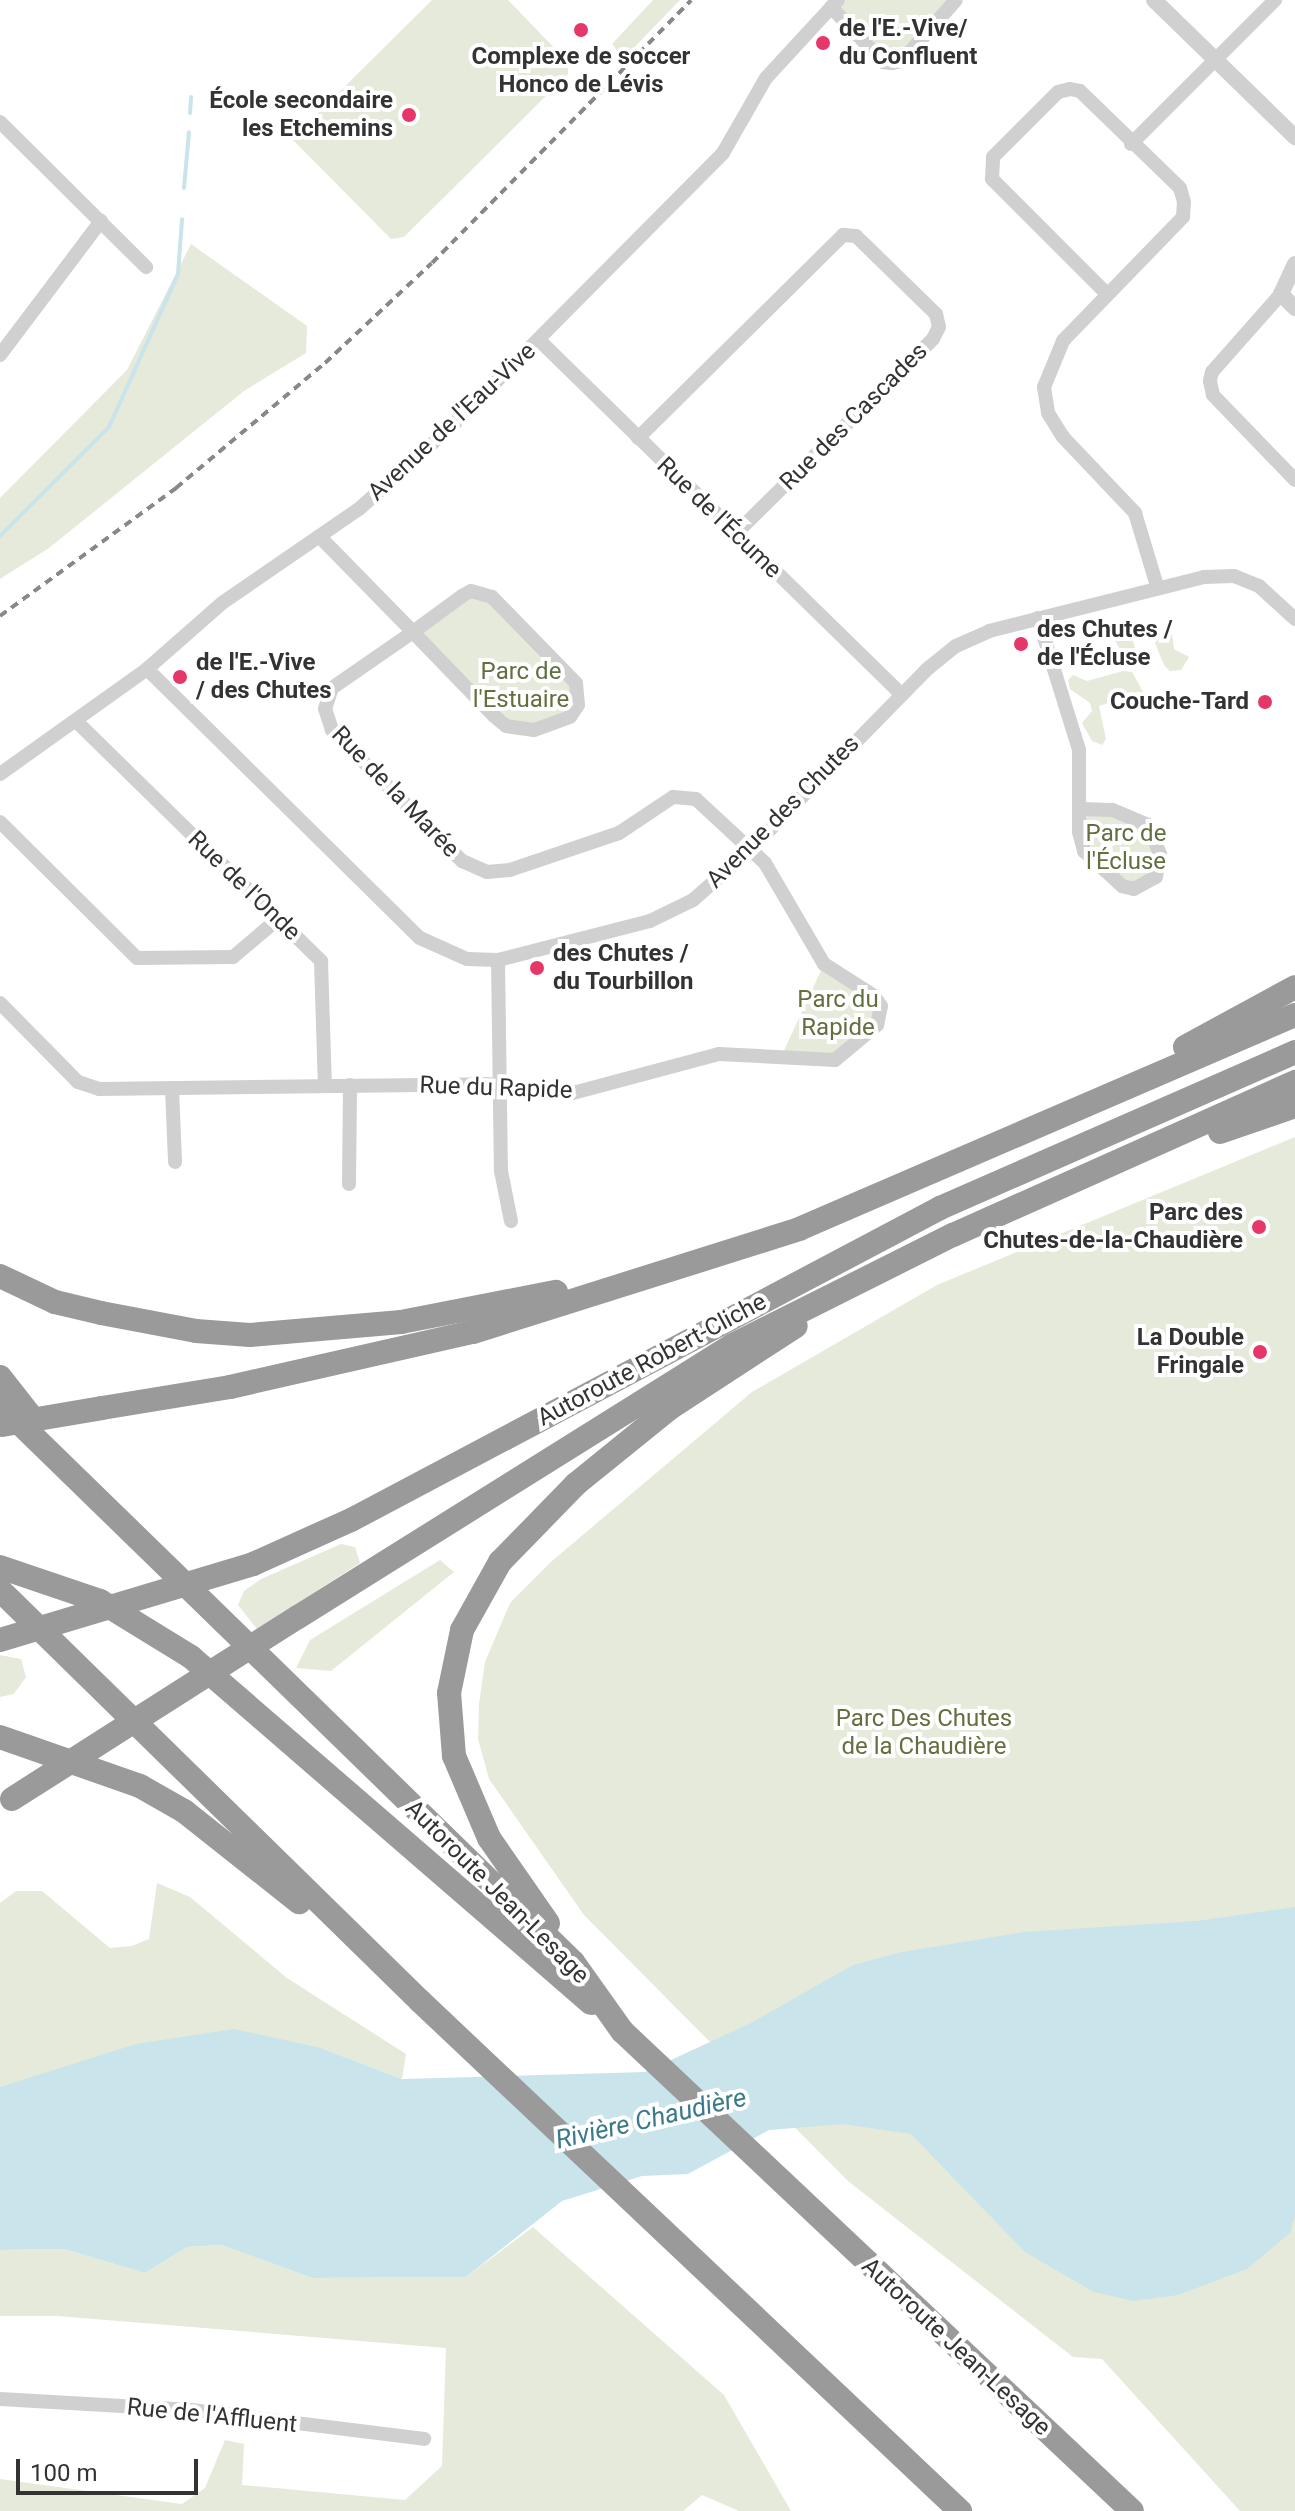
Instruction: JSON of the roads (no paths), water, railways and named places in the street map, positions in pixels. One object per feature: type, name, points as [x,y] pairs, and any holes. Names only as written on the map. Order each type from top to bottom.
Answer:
[{"type":"highway","points":[[1045,1125],[1295,987]]},
{"type":"highway","points":[[0,1420],[102,1408],[230,1387],[460,1335],[799,1229],[1295,1015]]},
{"type":"highway","name":"Autoroute Robert-Cliche","points":[[0,1640],[253,1564],[351,1520],[917,1220],[1295,1052]]},
{"type":"highway","points":[[6,1803],[733,1345],[1111,1164],[1295,1082]]},
{"type":"highway","points":[[1111,1164],[1158,1155],[1295,1106]]},
{"type":"highway","points":[[0,1276],[55,1302],[101,1313],[196,1331],[250,1335],[401,1322],[622,1283]]},
{"type":"highway","points":[[573,1962],[489,1838],[466,1793],[454,1756],[449,1693],[462,1630],[500,1562],[576,1484],[670,1408],[861,1283]]},
{"type":"highway","points":[[0,1377],[85,1485]]},
{"type":"highway","name":"Autoroute Jean-Lesage","points":[[0,1420],[85,1485],[573,1962],[622,2031],[1132,2511]]},
{"type":"highway","points":[[0,1567],[100,1601],[191,1657],[258,1710],[622,2031]]},
{"type":"highway","points":[[0,1590],[420,2001],[960,2511]]},
{"type":"highway","points":[[1,1737],[99,1768],[184,1811],[420,2001]]},
{"type":"street","points":[[834,4],[883,62],[892,63],[902,61],[956,0]]},
{"type":"street","points":[[1154,0],[1295,137]]},
{"type":"street","points":[[1131,144],[1275,0]]},
{"type":"street","name":"Avenue de l'Eau-Vive","points":[[0,774],[77,722],[147,669],[222,603],[359,509],[539,340],[723,153],[766,78],[834,4]]},
{"type":"street","points":[[1107,294],[992,179],[993,157],[1058,92],[1070,89],[1080,91],[1131,144],[1180,188],[1183,217],[1063,341],[1044,387],[1048,413],[1063,437],[1135,513],[1157,586]]},
{"type":"street","points":[[0,122],[146,267]]},
{"type":"street","points":[[0,355],[101,221]]},
{"type":"street","name":"Rue des Cascades","points":[[638,438],[843,235],[856,236],[936,314],[939,327],[933,339],[735,534]]},
{"type":"street","points":[[1295,264],[1281,294],[1212,372],[1210,381],[1213,395],[1295,480]]},
{"type":"street","points":[[1281,294],[1295,308]]},
{"type":"street","name":"Rue de l'Écume","points":[[539,340],[901,694]]},
{"type":"street","points":[[319,536],[413,632],[506,726],[519,731],[550,727],[570,717],[578,705],[576,683],[483,592],[462,596],[413,632]]},
{"type":"street","name":"Avenue des Chutes","points":[[147,669],[420,938],[467,959],[498,960],[539,954],[674,911],[712,886],[901,694],[956,646],[1038,618],[1157,586],[1234,576],[1259,586],[1295,619]]},
{"type":"street","points":[[1038,618],[1079,750],[1080,809],[1084,851],[1122,886],[1134,889],[1156,877],[1160,854],[1148,825],[1112,810],[1080,809]]},
{"type":"street","name":"Rue de la Marée","points":[[413,632],[332,688],[326,720],[462,861],[487,872],[510,870],[619,833],[673,797],[696,799],[751,849]]},
{"type":"street","name":"Rue de l'Onde","points":[[77,722],[278,919],[324,969],[325,1086]]},
{"type":"street","points":[[0,822],[137,958],[233,957],[278,919]]},
{"type":"street","name":"Rue du Rapide","points":[[0,1003],[88,1087],[172,1089],[504,1085],[584,1092],[719,1054],[835,1060],[877,1025],[881,1006],[874,996],[824,964],[783,888],[751,849]]},
{"type":"street","points":[[498,960],[504,1085],[501,1171],[511,1221]]},
{"type":"street","points":[[349,1184],[350,1085]]},
{"type":"street","points":[[172,1089],[175,1162]]},
{"type":"street","name":"Rue de l'Affluent","points":[[0,2399],[192,2410],[424,2439]]},
{"type":"water","name":"Rivière Chaudière","points":[[1295,1907],[1295,2216],[1290,2233],[1247,2269],[1178,2295],[1133,2301],[1094,2292],[1025,2252],[911,2134],[843,2124],[769,2130],[688,2174],[642,2176],[562,2201],[466,2277],[312,2278],[222,2245],[187,2247],[145,2273],[64,2249],[0,2250],[0,2087],[136,2044],[234,2029],[321,2048],[402,2079],[645,2072],[751,2023],[853,1965],[902,1952],[1024,1932],[1197,1921]]},
{"type":"waterway","points":[[190,113],[191,97]]},
{"type":"waterway","points":[[184,188],[189,132]]},
{"type":"waterway","points":[[0,536],[109,427],[178,274],[182,219]]},
{"type":"railway","points":[[0,616],[176,488],[325,363],[432,263],[691,0]]},
{"type":"place","name":"Complexe de soccer Honco de Lévis","points":[[581,30]]},
{"type":"place","name":"de l'E.-Vive/ du Confluent","points":[[823,43]]},
{"type":"place","name":"École secondaire les Etchemins","points":[[409,115]]},
{"type":"place","name":"des Chutes / de l'Écluse","points":[[1021,644]]},
{"type":"place","name":"de l'E.-Vive / des Chutes","points":[[180,677]]},
{"type":"place","name":"Couche-Tard","points":[[1265,702]]},
{"type":"place","name":"des Chutes / du Tourbillon","points":[[537,968]]},
{"type":"place","name":"Parc des Chutes-de-la-Chaudière","points":[[1259,1227]]},
{"type":"place","name":"La Double Fringale","points":[[1260,1352]]},
{"type":"park label","name":"Parc de l'Estuaire","points":[[521,686]]},
{"type":"park label","name":"Parc de l'Écluse","points":[[1126,848]]},
{"type":"park label","name":"Parc du Rapide","points":[[838,1014]]},
{"type":"park label","name":"Parc Des Chutes de la Chaudière","points":[[924,1733]]}]
